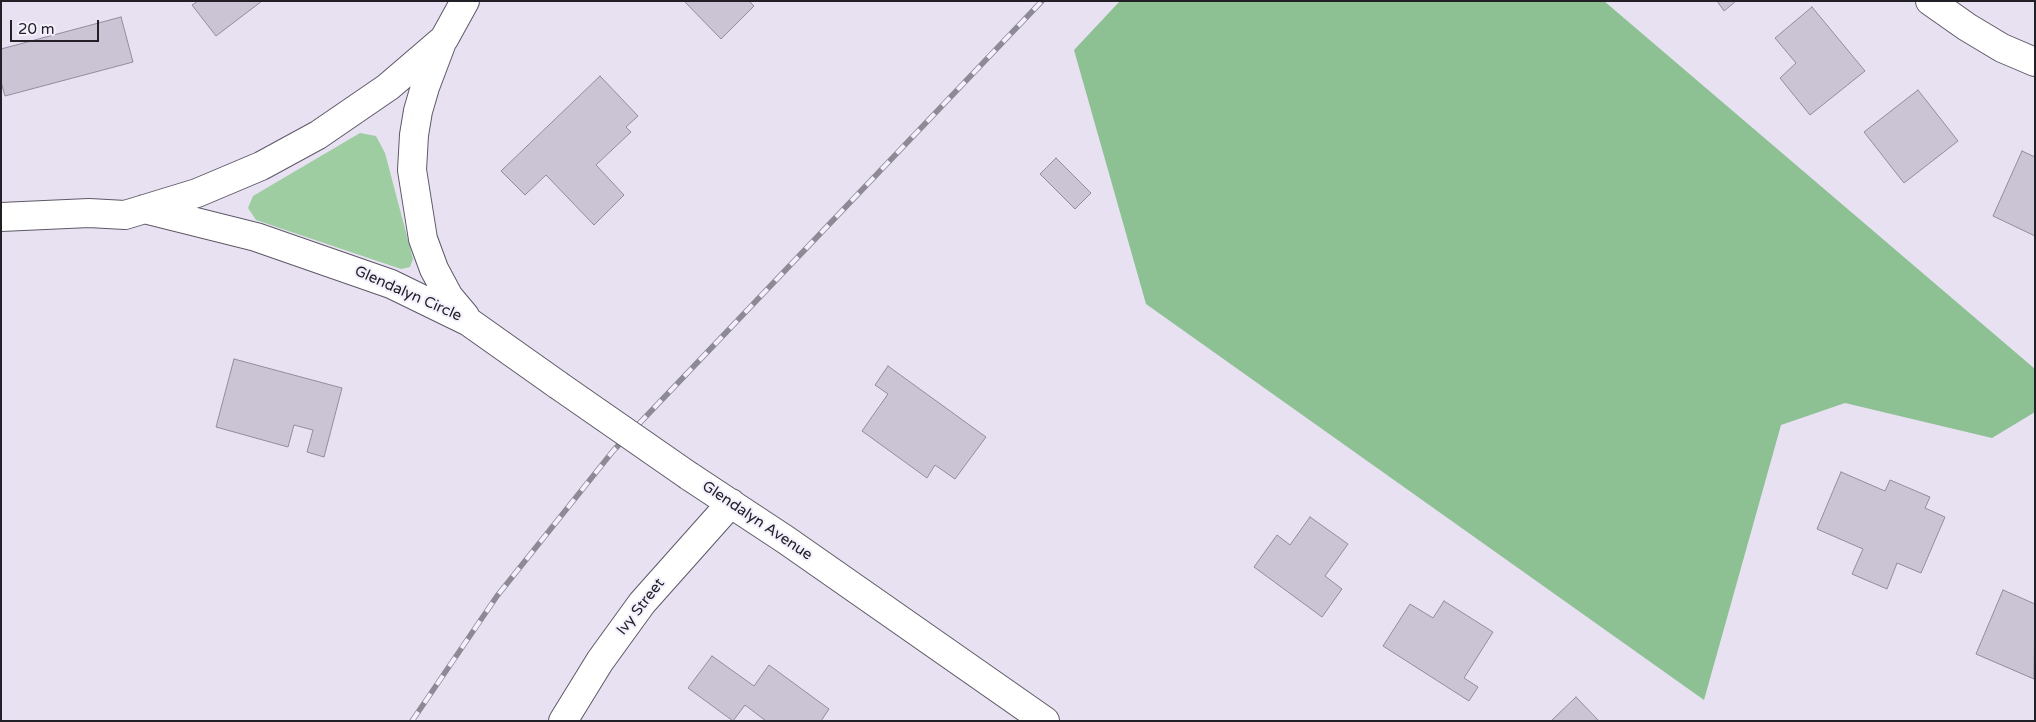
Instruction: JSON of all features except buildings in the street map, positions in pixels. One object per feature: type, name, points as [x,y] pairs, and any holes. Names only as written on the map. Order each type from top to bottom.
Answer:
[{"type":"street","name":"Glendalyn Circle","points":[[465,1],[444,38],[425,87],[414,135],[412,170],[423,239],[434,269],[449,297],[469,322]]},
{"type":"street","points":[[1930,1],[1974,32],[2002,48],[2035,62]]},
{"type":"street","name":"Glendalyn Circle","points":[[1,217],[89,213],[126,215],[197,193],[261,166],[318,134],[388,87],[444,38]]},
{"type":"street","name":"Glendalyn Circle","points":[[143,209],[256,237],[351,268],[391,284],[469,322]]},
{"type":"street","name":"Glendalyn Avenue","points":[[469,322],[1045,721]]},
{"type":"street","name":"Ivy Street","points":[[563,721],[600,661],[642,603],[731,503]]},
{"type":"green space","points":[[1120,1],[1604,1],[2035,369],[2035,412],[1992,438],[1845,403],[1781,425],[1704,700],[1146,304],[1074,50]]},
{"type":"green space","points":[[360,133],[376,136],[385,153],[413,259],[410,267],[401,269],[256,220],[248,208],[253,196]]},
{"type":"railway","points":[[412,721],[497,596],[613,451],[1042,1]]}]
